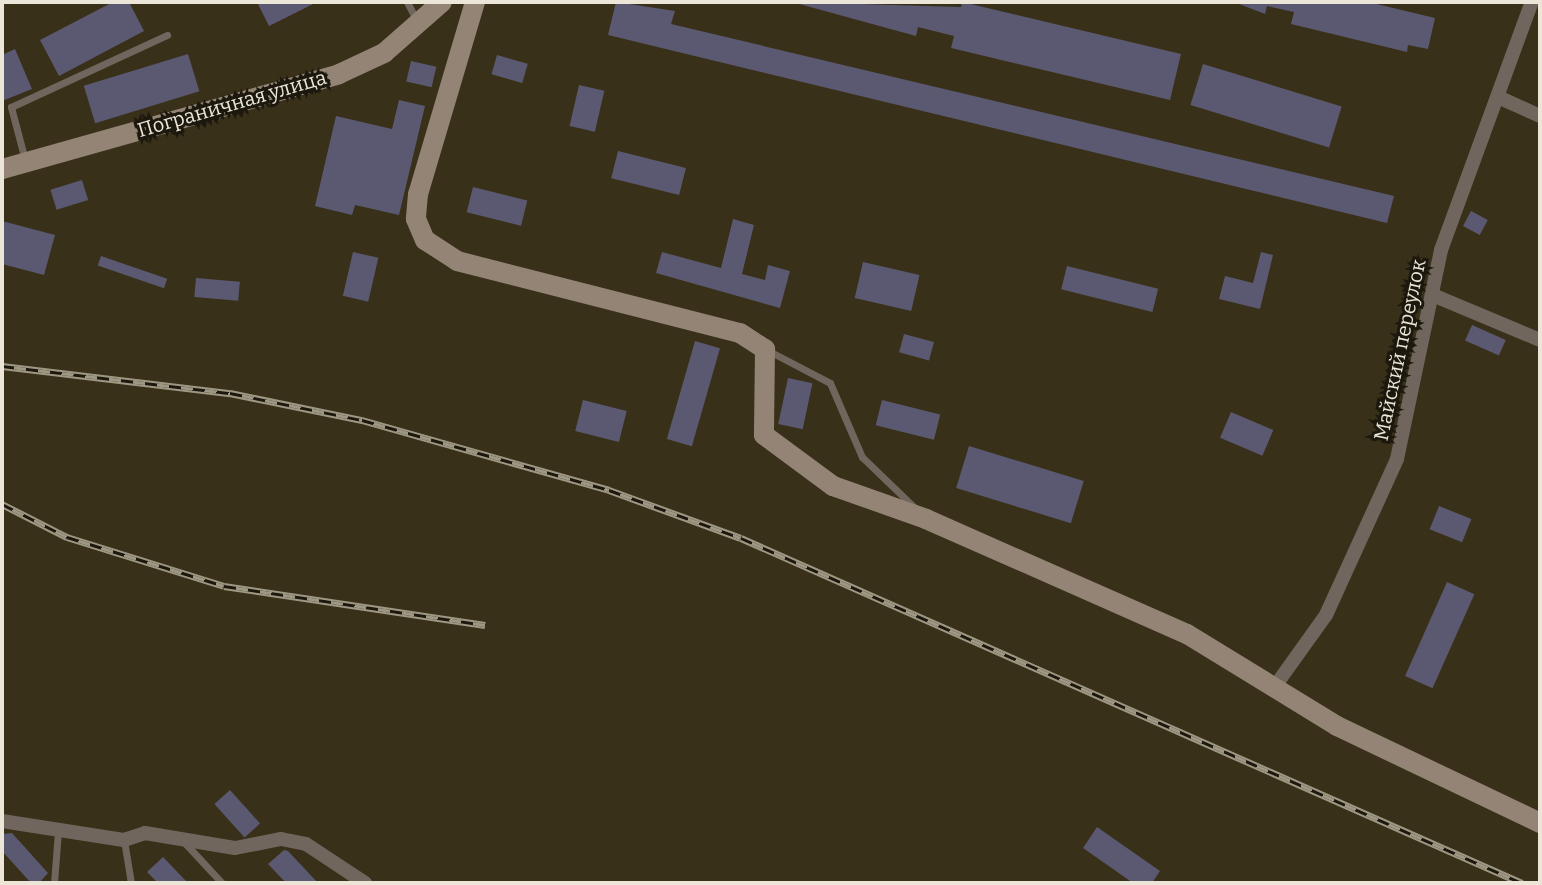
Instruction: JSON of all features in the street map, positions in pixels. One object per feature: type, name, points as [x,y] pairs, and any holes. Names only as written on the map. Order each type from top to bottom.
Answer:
[{"type":"street","name":"Пограничная улица","points":[[2,169],[339,74],[384,53],[419,26],[442,2]]},
{"type":"street","points":[[475,2],[418,194],[416,219],[425,240],[457,261],[740,333],[765,349],[764,435],[833,486],[926,519],[1187,634],[1273,689],[1540,823]]},
{"type":"street","name":"Майский переулок","points":[[1273,689],[1326,615],[1397,459],[1435,296],[1441,250],[1532,2]]},
{"type":"street","points":[[1498,97],[1540,116]]},
{"type":"street","points":[[1435,296],[1540,340]]},
{"type":"street","points":[[2,821],[124,840],[145,833],[235,848],[281,839],[306,844],[365,883]]},
{"type":"lane","points":[[407,2],[419,26]]},
{"type":"lane","points":[[26,162],[11,107],[167,35]]},
{"type":"lane","points":[[765,349],[830,383],[862,457],[926,519]]},
{"type":"lane","points":[[54,883],[58,829]]},
{"type":"lane","points":[[124,840],[131,883]]},
{"type":"lane","points":[[182,840],[222,883]]},
{"type":"building","points":[[113,2],[129,2],[144,31],[59,76],[40,40]]},
{"type":"building","points":[[257,2],[317,2],[269,26]]},
{"type":"building","points":[[616,2],[675,11],[671,24],[1394,196],[1387,223],[608,35]]},
{"type":"building","points":[[792,2],[961,7],[962,2],[1181,54],[1170,100],[951,48],[954,36],[918,27],[916,36]]},
{"type":"building","points":[[1234,2],[1368,2],[1435,18],[1428,49],[1408,45],[1407,52],[1291,24],[1294,12],[1267,6],[1265,14]]},
{"type":"building","points":[[15,49],[32,89],[2,101],[2,55]]},
{"type":"building","points":[[188,54],[199,91],[95,123],[84,86]]},
{"type":"building","points":[[497,55],[528,64],[522,83],[491,74]]},
{"type":"building","points":[[411,61],[436,67],[432,87],[406,81]]},
{"type":"building","points":[[1203,64],[1342,106],[1329,148],[1190,105]]},
{"type":"building","points":[[579,85],[604,91],[595,132],[570,126]]},
{"type":"building","points":[[399,100],[425,106],[399,215],[355,205],[352,215],[315,206],[336,116],[392,129]]},
{"type":"building","points":[[618,151],[686,168],[679,195],[611,178]]},
{"type":"building","points":[[82,180],[88,200],[57,210],[50,190]]},
{"type":"building","points":[[473,187],[527,201],[521,226],[467,212]]},
{"type":"building","points":[[1471,211],[1488,220],[1480,235],[1463,226]]},
{"type":"building","points":[[733,219],[754,225],[742,274],[765,280],[768,265],[790,271],[780,308],[656,273],[662,252],[721,268]]},
{"type":"building","points":[[2,221],[55,235],[44,275],[2,264]]},
{"type":"building","points":[[353,252],[378,258],[368,302],[343,296]]},
{"type":"building","points":[[1261,252],[1273,255],[1260,309],[1219,299],[1225,276],[1253,283]]},
{"type":"building","points":[[101,256],[167,279],[164,288],[98,265]]},
{"type":"building","points":[[863,262],[920,275],[911,311],[855,298]]},
{"type":"building","points":[[1067,266],[1158,289],[1152,312],[1061,289]]},
{"type":"building","points":[[196,278],[240,282],[238,301],[194,297]]},
{"type":"building","points":[[1472,325],[1506,340],[1499,356],[1465,341]]},
{"type":"building","points":[[904,334],[934,342],[929,360],[899,352]]},
{"type":"building","points":[[695,341],[720,348],[692,446],[667,439]]},
{"type":"building","points":[[788,378],[812,383],[803,429],[778,424]]},
{"type":"building","points":[[583,400],[627,411],[619,442],[575,431]]},
{"type":"building","points":[[882,400],[940,415],[934,440],[876,425]]},
{"type":"building","points":[[1231,412],[1273,430],[1262,456],[1220,438]]},
{"type":"building","points":[[969,446],[1084,481],[1071,523],[956,488]]},
{"type":"building","points":[[1439,506],[1471,519],[1462,542],[1430,529]]},
{"type":"building","points":[[1447,582],[1474,594],[1433,688],[1405,676]]},
{"type":"building","points":[[230,790],[260,823],[245,837],[214,804]]},
{"type":"building","points":[[1097,827],[1160,871],[1152,883],[1133,883],[1083,848]]},
{"type":"building","points":[[12,833],[48,873],[39,883],[31,883],[2,851],[2,834]]},
{"type":"building","points":[[284,850],[318,883],[286,883],[268,864]]},
{"type":"building","points":[[163,857],[188,883],[158,883],[147,872]]},
{"type":"railway","points":[[2,366],[230,393],[362,420],[609,490],[741,538],[1522,883]]},
{"type":"railway","points":[[2,504],[67,537],[224,586],[485,625]]}]
